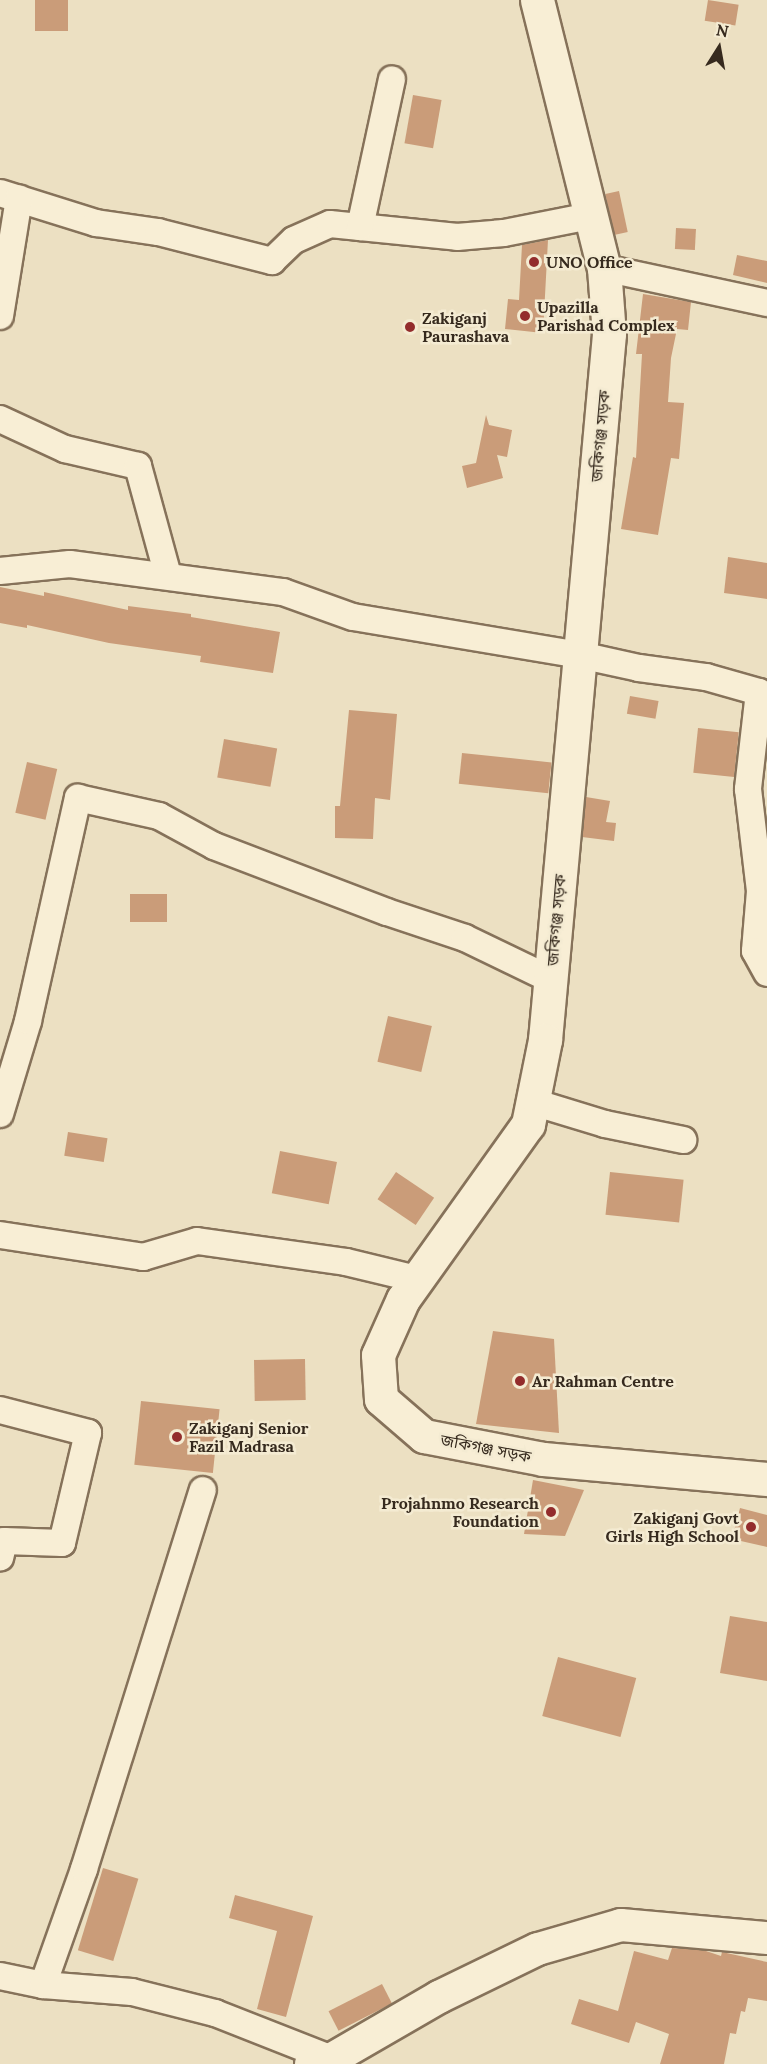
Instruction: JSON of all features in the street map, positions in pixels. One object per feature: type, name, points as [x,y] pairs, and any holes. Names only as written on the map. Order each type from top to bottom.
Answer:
[{"type":"main road","name":"জকিগঞ্জ সড়ক","points":[[537,0],[604,268],[609,334],[545,1040],[528,1124],[403,1299],[378,1355],[381,1399],[424,1436],[543,1460],[767,1479]]},
{"type":"street","points":[[360,226],[392,79]]},
{"type":"street","points":[[0,316],[9,196],[96,223],[158,232],[272,261],[294,240],[330,224],[457,237],[524,230],[591,216]]},
{"type":"street","points":[[604,268],[767,303]]},
{"type":"street","points":[[0,419],[65,449],[138,466],[168,576]]},
{"type":"street","points":[[0,571],[70,564],[283,592],[353,617],[580,655],[639,668],[706,677],[759,692],[748,789],[760,891],[755,951],[767,973]]},
{"type":"street","points":[[0,1114],[28,1021],[78,798],[159,816],[214,846],[387,912],[465,938],[550,980]]},
{"type":"street","points":[[533,1102],[605,1125],[682,1140]]},
{"type":"street","points":[[0,1235],[143,1257],[197,1240],[346,1262],[417,1279]]},
{"type":"street","points":[[0,1410],[88,1433],[62,1543],[4,1541],[0,1558]]},
{"type":"street","points":[[43,1985],[84,1869],[202,1490]]},
{"type":"street","points":[[0,1976],[43,1985],[143,1994],[215,2013],[322,2061],[439,1997],[538,1948],[621,1925],[767,1937]]},
{"type":"building","points":[[35,0],[68,0],[68,31],[35,31]]},
{"type":"building","points":[[708,0],[739,5],[735,26],[705,21]]},
{"type":"building","points":[[413,95],[442,100],[433,148],[404,143]]},
{"type":"building","points":[[619,191],[628,232],[614,235],[605,194]]},
{"type":"building","points":[[676,228],[696,229],[695,250],[675,249]]},
{"type":"building","points":[[548,240],[543,333],[505,329],[508,299],[519,300],[522,245]]},
{"type":"building","points":[[737,255],[767,261],[767,283],[733,275]]},
{"type":"building","points":[[643,294],[691,302],[688,330],[677,329],[671,358],[668,402],[684,403],[679,459],[671,458],[658,535],[621,529],[633,457],[636,458],[642,354],[636,354]]},
{"type":"building","points":[[486,415],[489,425],[512,430],[507,457],[497,455],[503,478],[467,488],[462,466],[476,463]]},
{"type":"building","points":[[728,557],[767,563],[767,599],[724,593]]},
{"type":"building","points":[[0,587],[44,596],[44,592],[128,610],[128,606],[191,614],[191,617],[280,632],[273,673],[200,662],[201,656],[109,643],[27,625],[27,628],[0,623]]},
{"type":"building","points":[[630,696],[659,701],[655,719],[627,714]]},
{"type":"building","points":[[349,710],[397,714],[390,800],[375,798],[373,839],[335,838],[335,806],[340,806]]},
{"type":"building","points":[[698,728],[739,732],[734,777],[693,773]]},
{"type":"building","points":[[224,739],[277,748],[270,787],[217,777]]},
{"type":"building","points":[[462,753],[552,762],[548,793],[459,784]]},
{"type":"building","points":[[27,762],[57,769],[46,820],[15,813]]},
{"type":"building","points":[[586,797],[610,801],[606,822],[616,823],[614,841],[582,837]]},
{"type":"building","points":[[130,894],[167,894],[167,922],[130,922]]},
{"type":"building","points":[[388,1016],[432,1026],[421,1072],[377,1062]]},
{"type":"building","points":[[68,1132],[108,1138],[104,1162],[64,1156]]},
{"type":"building","points":[[280,1151],[337,1162],[329,1204],[272,1193]]},
{"type":"building","points":[[396,1172],[434,1198],[416,1225],[378,1199]]},
{"type":"building","points":[[610,1172],[684,1180],[679,1222],[606,1215]]},
{"type":"building","name":"Ar Rahman Centre","points":[[493,1331],[554,1339],[559,1433],[476,1424]]},
{"type":"building","points":[[305,1359],[306,1400],[255,1401],[254,1360]]},
{"type":"building","name":"Zakiganj Senior Fazil Madrasa","points":[[141,1401],[220,1409],[213,1473],[134,1465]]},
{"type":"building","name":"Projahnmo Research Foundation","points":[[533,1480],[584,1490],[565,1536],[524,1534]]},
{"type":"building","name":"Zakiganj Govt Girls High School","points":[[740,1508],[767,1515],[767,1547],[732,1539]]},
{"type":"building","points":[[730,1616],[767,1622],[767,1681],[720,1673]]},
{"type":"building","points":[[558,1657],[636,1678],[620,1737],[542,1716]]},
{"type":"building","points":[[103,1868],[138,1879],[113,1961],[78,1950]]},
{"type":"building","points":[[235,1895],[313,1916],[286,2017],[257,2009],[277,1931],[229,1918]]},
{"type":"building","points":[[672,1948],[703,1950],[721,1956],[722,1952],[767,1962],[767,2001],[748,1998],[745,2012],[741,2011],[736,2034],[730,2033],[724,2064],[660,2064],[669,2034],[636,2022],[629,2043],[571,2024],[579,1999],[618,2011],[634,1951],[668,1960]]},
{"type":"building","points":[[382,1984],[392,2004],[339,2031],[329,2011]]},
{"type":"place","name":"UNO Office","points":[[534,262]]},
{"type":"place","name":"Upazilla Parishad Complex","points":[[525,316]]},
{"type":"place","name":"Zakiganj Paurashava","points":[[410,327]]},
{"type":"place","name":"Ar Rahman Centre","points":[[520,1381]]},
{"type":"place","name":"Zakiganj Senior Fazil Madrasa","points":[[177,1437]]},
{"type":"place","name":"Projahnmo Research Foundation","points":[[551,1512]]},
{"type":"place","name":"Zakiganj Govt Girls High School","points":[[751,1527]]}]
